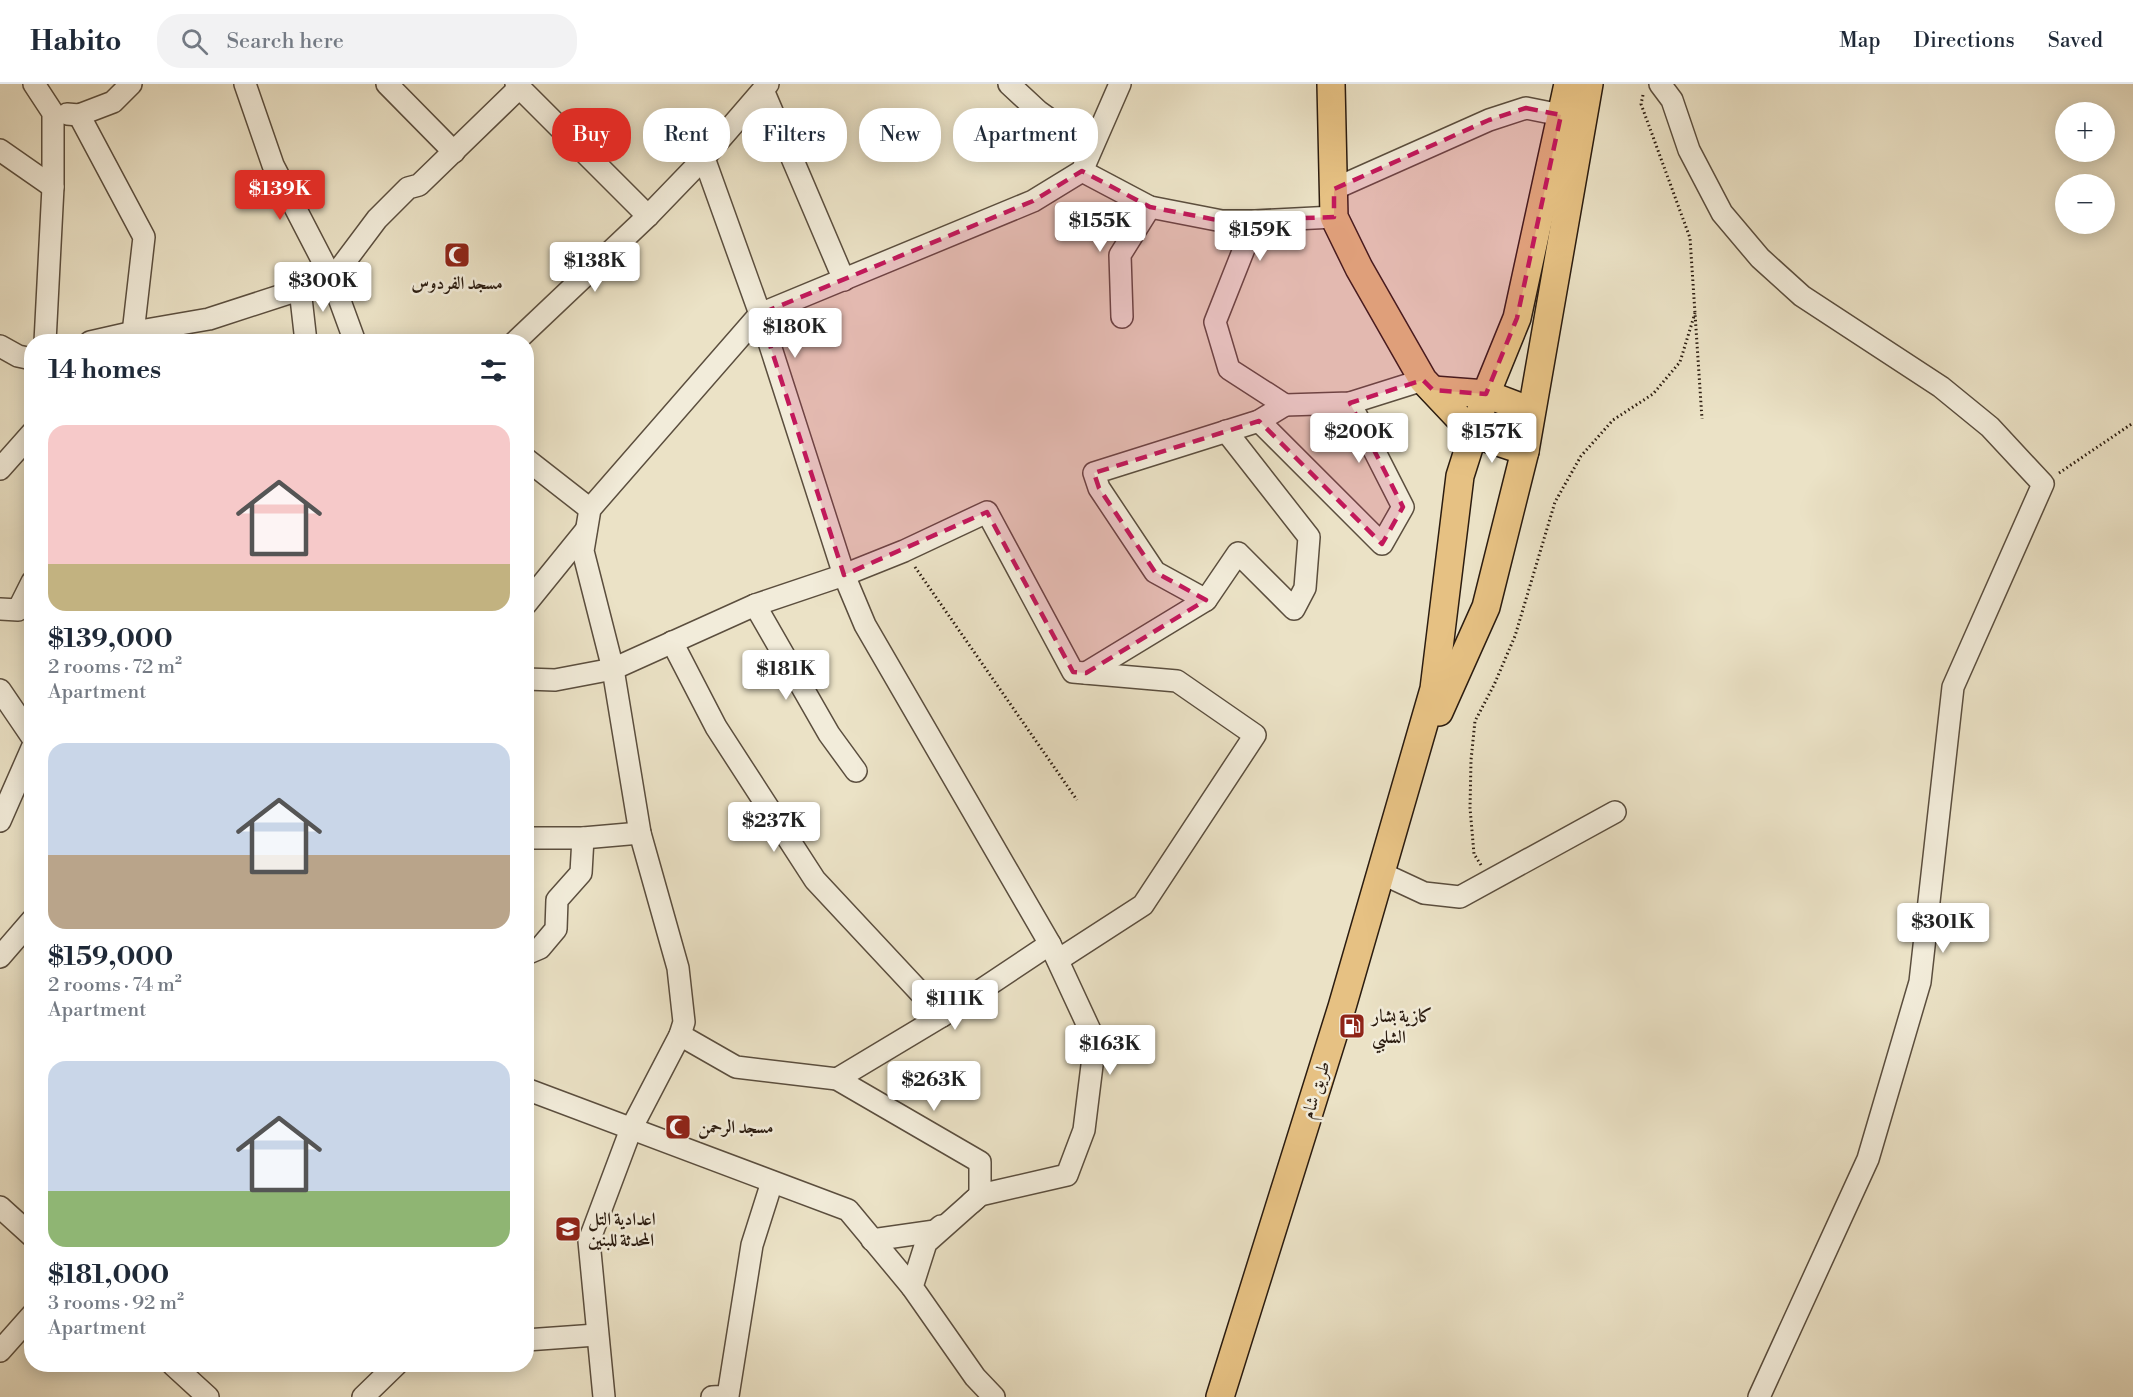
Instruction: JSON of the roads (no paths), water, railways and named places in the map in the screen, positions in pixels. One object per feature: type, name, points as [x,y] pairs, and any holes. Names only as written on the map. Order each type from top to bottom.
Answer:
[{"type":"main road","points":[[1331,84],[1334,217],[1359,268],[1428,385],[1474,434],[1525,451]]},
{"type":"main road","points":[[1408,781],[1434,689],[1460,476],[1486,393],[1517,318],[1568,84]]},
{"type":"main road","points":[[1408,781],[1486,607],[1525,451],[1589,84]]},
{"type":"main road","points":[[1428,385],[1486,393],[1531,411]]},
{"type":"main road","name":"طريق شام","points":[[1220,1397],[1342,1007],[1408,781]]},
{"type":"street","points":[[34,84],[53,113],[54,187],[45,334]]},
{"type":"street","points":[[53,113],[79,115],[113,102],[131,84]]},
{"type":"street","points":[[245,84],[273,165],[332,279],[352,334]]},
{"type":"street","points":[[387,84],[454,152]]},
{"type":"street","points":[[1010,84],[1035,108]]},
{"type":"street","points":[[1098,133],[1120,84]]},
{"type":"street","points":[[146,334],[208,319],[332,279],[377,219],[408,189],[420,185],[518,86],[648,216]]},
{"type":"street","points":[[730,128],[765,87],[844,280]]},
{"type":"street","points":[[1651,89],[1672,100],[1689,150],[1722,213],[1760,258],[1802,296],[1941,387],[1990,427],[2043,484],[1953,687],[1920,982],[1868,1159],[1759,1397]]},
{"type":"street","points":[[1334,189],[1489,120],[1526,108],[1561,115]]},
{"type":"street","points":[[79,115],[144,237],[133,334]]},
{"type":"street","points":[[0,150],[54,187]]},
{"type":"street","points":[[523,334],[648,216],[700,162]]},
{"type":"street","points":[[705,162],[760,314],[844,575],[865,625],[1054,952],[1095,1041],[1084,1130],[1068,1175],[980,1195],[935,1231],[873,1240]]},
{"type":"street","points":[[534,593],[588,519],[760,314],[1033,201],[1082,171],[1086,162]]},
{"type":"street","points":[[1082,171],[1150,207],[1222,221],[1334,217]]},
{"type":"street","points":[[1122,317],[1120,255],[1150,207]]},
{"type":"street","points":[[1255,221],[1215,322],[1229,369],[1285,405]]},
{"type":"street","points":[[300,288],[305,334]]},
{"type":"street","points":[[0,346],[24,357]]},
{"type":"street","points":[[1206,600],[1155,572],[1099,488],[1094,473],[1259,421],[1285,405],[1350,403],[1428,385]]},
{"type":"street","points":[[1259,421],[1382,544],[1403,507],[1350,403]]},
{"type":"street","points":[[1086,673],[1206,600],[1238,553],[1294,609],[1305,588],[1309,537],[1226,431]]},
{"type":"street","points":[[0,469],[24,442]]},
{"type":"street","points":[[534,467],[588,519]]},
{"type":"street","points":[[534,679],[555,680],[613,669],[754,605],[844,575],[904,551],[987,512],[1073,672],[1177,681],[1255,735],[1143,905],[1054,952],[837,1079]]},
{"type":"street","points":[[588,519],[583,551],[613,669],[640,833],[678,968],[684,1022],[680,1035],[631,1129],[589,1241],[596,1335],[604,1397]]},
{"type":"street","points":[[0,609],[18,610],[24,598]]},
{"type":"street","points":[[754,605],[829,734],[856,771]]},
{"type":"street","points":[[672,642],[716,727],[815,880],[942,1016]]},
{"type":"street","points":[[0,690],[24,725]]},
{"type":"street","points":[[0,821],[24,766]]},
{"type":"street","points":[[1381,873],[1424,893],[1460,897],[1615,812]]},
{"type":"street","points":[[534,838],[582,838],[640,833]]},
{"type":"street","points":[[534,951],[540,948],[555,929],[557,900],[581,873],[582,838]]},
{"type":"street","points":[[0,957],[24,929]]},
{"type":"street","points":[[680,1035],[736,1067],[837,1079],[980,1162],[980,1195],[926,1243],[912,1287]]},
{"type":"street","points":[[534,1092],[848,1210],[912,1287],[975,1377],[994,1397]]},
{"type":"street","points":[[712,1397],[728,1396],[752,1245],[772,1182]]},
{"type":"street","points":[[0,1207],[24,1229]]},
{"type":"street","points":[[0,1351],[24,1324]]},
{"type":"street","points":[[534,1339],[596,1335]]},
{"type":"street","points":[[181,1372],[208,1397]]},
{"type":"street","points":[[363,1397],[389,1372]]},
{"type":"place","name":"مسجد الفردوس","points":[[457,255]]},
{"type":"place","name":"كازية بشار الشلبي","points":[[1352,1026]]},
{"type":"place","name":"مسجد الرحمن","points":[[678,1127]]},
{"type":"place","name":"اعدادية التل المحدثة للبنين","points":[[568,1229]]}]
